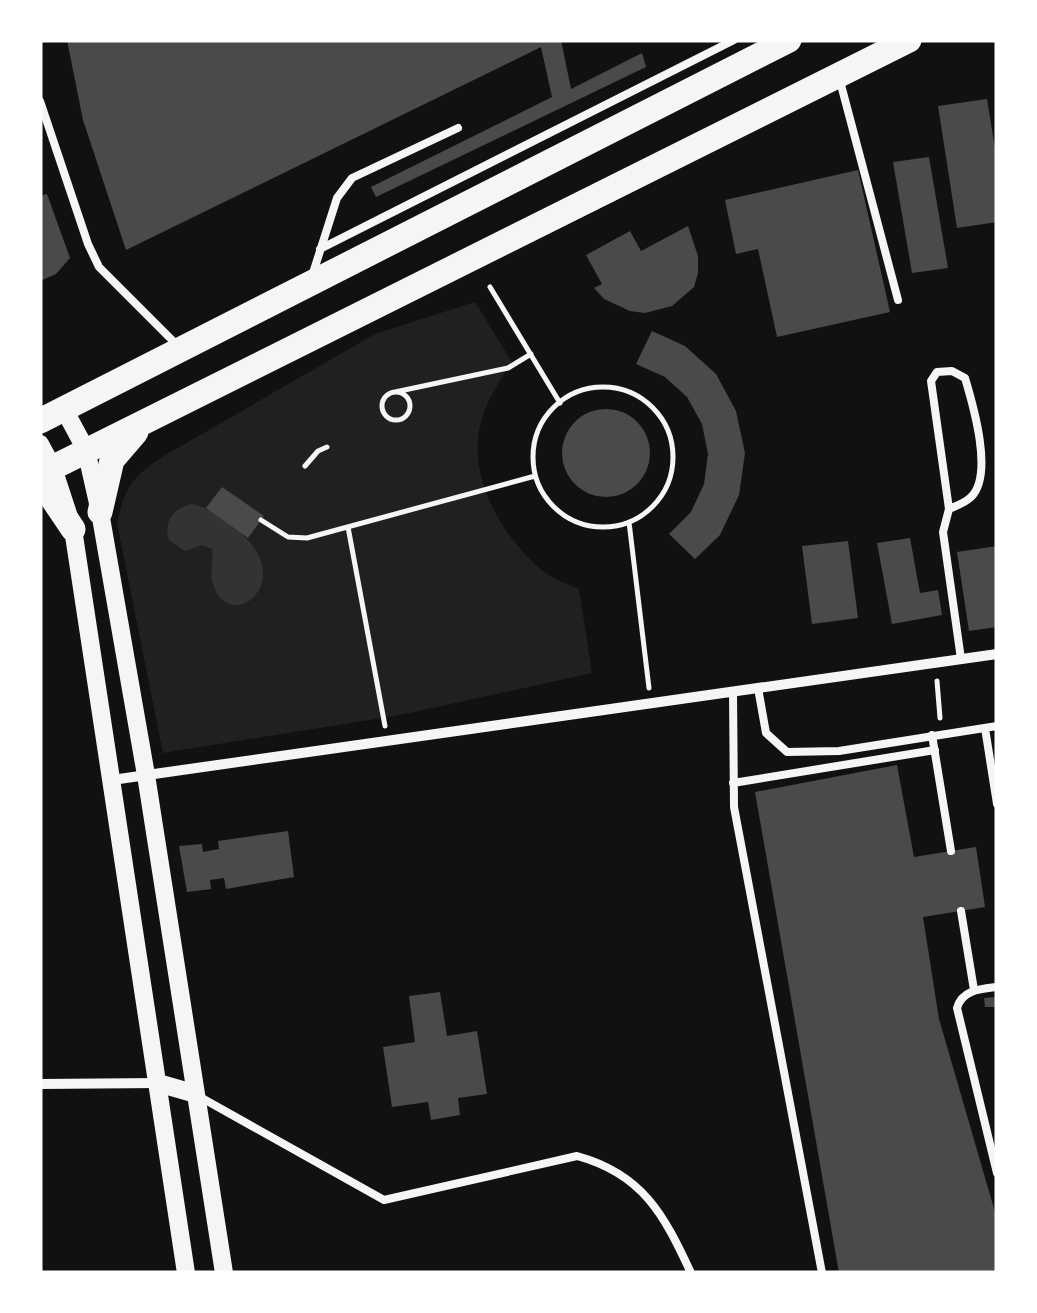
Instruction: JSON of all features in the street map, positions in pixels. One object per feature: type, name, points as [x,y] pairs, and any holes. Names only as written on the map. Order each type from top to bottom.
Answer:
[{"type":"main road","points":[[40,421],[790,40]]},
{"type":"main road","points":[[73,529],[48,492],[44,477],[86,450],[910,40]]},
{"type":"main road","points":[[100,512],[112,460],[151,418]]},
{"type":"street","points":[[64,411],[86,450],[100,512],[146,775],[224,1273]]},
{"type":"street","points":[[40,444],[44,477]]},
{"type":"street","points":[[73,529],[186,1273]]},
{"type":"street","points":[[112,780],[997,654]]},
{"type":"street","points":[[40,1084],[158,1083],[196,1094]]},
{"type":"lane","points":[[320,249],[734,40]]},
{"type":"lane","points":[[838,76],[898,300]]},
{"type":"lane","points":[[40,101],[99,267],[183,350]]},
{"type":"lane","points":[[308,286],[337,198],[352,178],[458,128]]},
{"type":"lane","points":[[949,509],[973,495],[980,481],[979,427],[965,378],[952,371],[937,372],[931,381],[949,509],[943,532],[962,659]]},
{"type":"lane","points":[[758,688],[766,733],[788,752],[839,751],[997,726]]},
{"type":"lane","points":[[734,692],[734,807],[822,1273]]},
{"type":"lane","points":[[985,728],[997,804]]},
{"type":"lane","points":[[932,735],[950,851]]},
{"type":"lane","points":[[733,783],[935,750]]},
{"type":"lane","points":[[961,911],[974,990]]},
{"type":"lane","points":[[997,987],[974,990],[959,1001],[957,1018],[997,1173]]},
{"type":"lane","points":[[196,1094],[384,1200],[578,1156],[606,1164],[635,1183],[673,1234],[691,1273]]},
{"type":"path","points":[[490,287],[560,403]]},
{"type":"path","points":[[395,392],[404,394],[410,406],[404,417],[396,420],[382,409],[386,396],[395,392],[508,368],[531,354]]},
{"type":"path","points":[[595,387],[619,388],[642,398],[663,423],[673,454],[671,476],[648,511],[629,522],[608,527],[586,525],[564,514],[546,498],[536,476],[533,451],[539,428],[560,403],[572,394],[595,387]]},
{"type":"path","points":[[304,466],[318,451],[327,448]]},
{"type":"path","points":[[261,520],[288,537],[306,538],[536,476]]},
{"type":"path","points":[[629,522],[651,703]]},
{"type":"path","points":[[348,527],[387,741]]},
{"type":"path","points":[[936,663],[939,718],[944,718]]},
{"type":"shaded area","points":[[475,302],[512,362],[489,401],[480,426],[479,467],[484,487],[502,525],[528,558],[547,574],[579,589],[592,673],[400,715],[163,753],[117,523],[131,484],[162,457],[375,334]]},
{"type":"shaded area","points":[[192,504],[219,517],[254,547],[262,566],[262,583],[255,596],[244,604],[231,604],[220,597],[212,580],[212,549],[202,545],[185,551],[169,540],[167,527],[171,517]]},
{"type":"building","points":[[67,40],[561,40],[571,89],[642,53],[646,67],[376,197],[371,187],[552,97],[541,47],[126,250],[83,120]]},
{"type":"building","points":[[987,99],[997,161],[997,222],[957,228],[938,106]]},
{"type":"building","points":[[929,157],[948,268],[912,273],[893,162]]},
{"type":"building","points":[[858,170],[890,312],[777,337],[758,249],[736,254],[725,200]]},
{"type":"building","points":[[47,194],[70,258],[56,274],[40,281],[40,196]]},
{"type":"building","points":[[688,226],[698,256],[698,273],[694,287],[672,306],[645,313],[630,311],[604,299],[594,288],[602,284],[586,255],[630,231],[641,251]]},
{"type":"building","points":[[652,331],[685,346],[716,374],[736,411],[745,453],[739,495],[720,535],[695,559],[669,534],[691,512],[704,484],[708,454],[702,424],[687,397],[665,377],[636,364]]},
{"type":"building","points":[[606,409],[637,422],[650,453],[637,484],[606,497],[575,484],[562,453],[575,422]]},
{"type":"building","points":[[222,487],[264,516],[248,538],[206,508]]},
{"type":"building","points":[[910,538],[920,593],[938,590],[942,615],[892,624],[877,543]]},
{"type":"building","points":[[848,541],[858,618],[812,624],[802,546]]},
{"type":"building","points":[[997,546],[997,627],[969,631],[957,552]]},
{"type":"building","points":[[897,765],[914,857],[976,847],[985,907],[923,917],[939,1019],[997,1219],[997,1273],[839,1273],[755,792]]},
{"type":"building","points":[[288,831],[294,877],[226,889],[224,878],[210,880],[211,889],[187,892],[179,846],[202,844],[203,852],[219,849],[218,841]]},
{"type":"building","points":[[440,992],[447,1036],[477,1031],[487,1094],[458,1098],[460,1115],[431,1120],[428,1102],[392,1107],[383,1047],[415,1042],[409,996]]},
{"type":"building","points":[[997,997],[997,1007],[985,1007],[984,998]]}]
